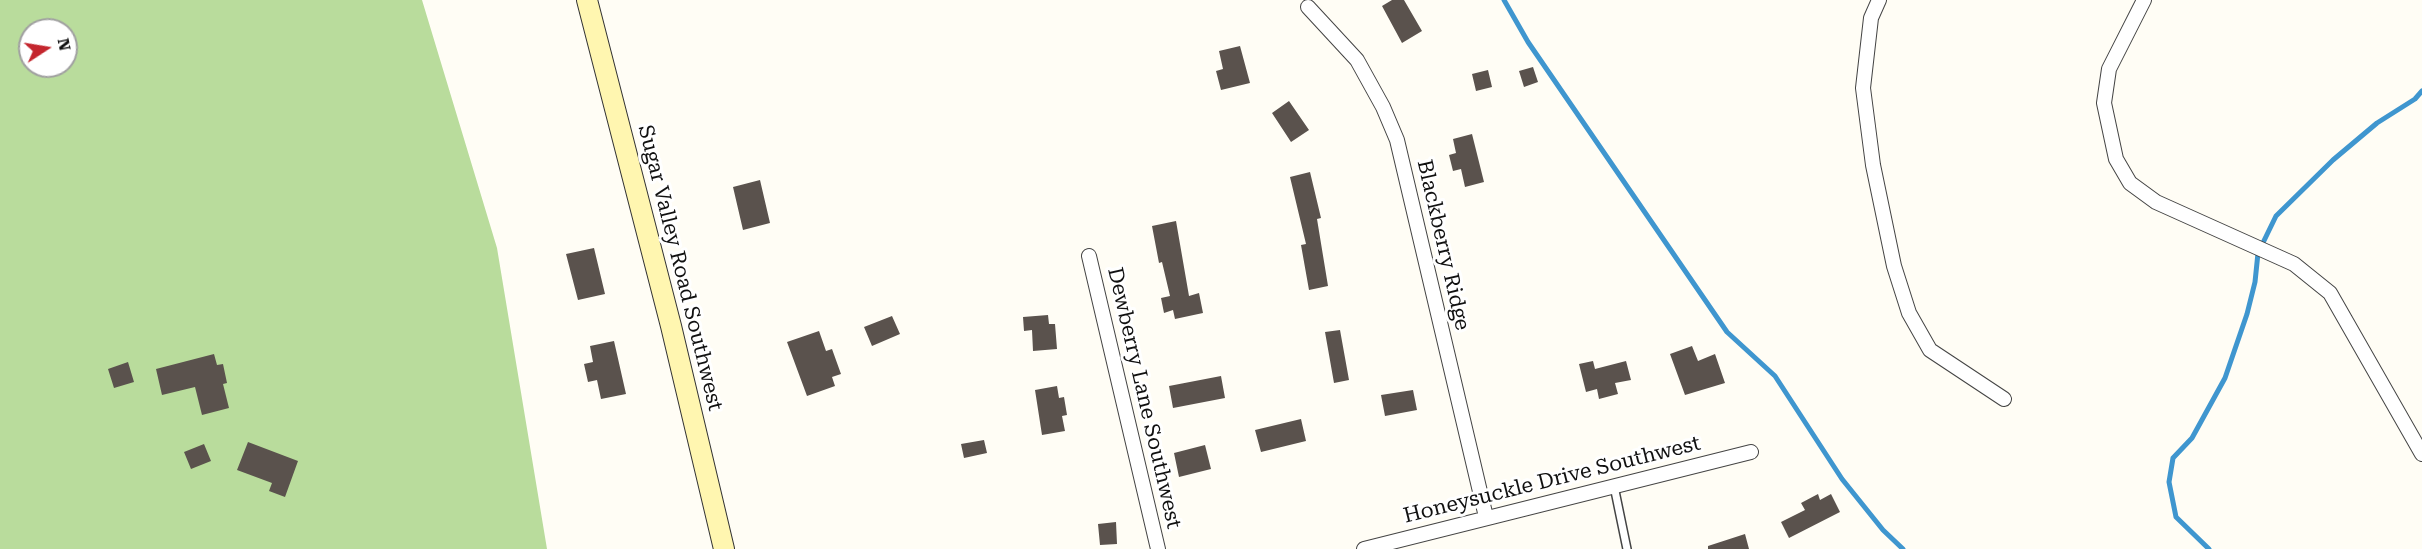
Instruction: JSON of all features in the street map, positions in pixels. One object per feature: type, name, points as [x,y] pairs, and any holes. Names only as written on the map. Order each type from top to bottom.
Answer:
[{"type":"street","name":"Sugar Valley Road Southwest","points":[[587,0],[671,326],[724,549]]},
{"type":"street","points":[[1879,0],[1871,18],[1863,88],[1873,165],[1894,266],[1909,313],[1930,350],[2004,399]]},
{"type":"street","points":[[2144,0],[2109,69],[2104,103],[2116,159],[2125,175],[2130,183],[2156,202],[2294,264],[2330,293],[2422,454]]},
{"type":"street","name":"Blackberry Ridge","points":[[1308,7],[1357,60],[1383,107],[1397,140],[1486,517]]},
{"type":"street","name":"Dewberry Lane Southwest","points":[[1089,256],[1158,549]]},
{"type":"street","name":"Honeysuckle Drive Southwest","points":[[1364,549],[1751,452]]},
{"type":"lane","points":[[1614,486],[1627,549]]},
{"type":"green space","points":[[0,0],[422,0],[497,248],[547,549],[0,549]]},
{"type":"building","points":[[1392,0],[1404,0],[1422,31],[1402,43],[1382,6]]},
{"type":"building","points":[[1240,46],[1250,83],[1221,90],[1216,71],[1223,69],[1219,51]]},
{"type":"building","points":[[1533,67],[1538,82],[1524,87],[1519,71]]},
{"type":"building","points":[[1488,70],[1492,87],[1476,91],[1472,74]]},
{"type":"building","points":[[1289,101],[1309,130],[1291,142],[1272,113]]},
{"type":"building","points":[[1472,134],[1484,182],[1465,187],[1461,169],[1453,171],[1449,155],[1456,153],[1453,139]]},
{"type":"building","points":[[1310,172],[1321,218],[1317,219],[1328,286],[1309,290],[1301,245],[1306,244],[1290,177]]},
{"type":"building","points":[[760,180],[770,223],[743,230],[733,187]]},
{"type":"building","points":[[1176,221],[1189,296],[1199,293],[1203,313],[1175,319],[1173,310],[1164,313],[1161,298],[1170,296],[1162,262],[1159,263],[1152,226]]},
{"type":"building","points":[[594,248],[605,294],[578,300],[566,254]]},
{"type":"building","points":[[1048,315],[1049,324],[1055,324],[1057,349],[1033,351],[1032,330],[1024,331],[1023,317]]},
{"type":"building","points":[[892,316],[900,334],[872,346],[864,327]]},
{"type":"building","points":[[1340,330],[1349,380],[1334,383],[1325,332]]},
{"type":"building","points":[[819,331],[826,351],[832,349],[841,374],[832,377],[835,386],[807,396],[787,342]]},
{"type":"building","points":[[614,341],[626,394],[601,399],[597,380],[588,382],[584,364],[593,362],[590,346]]},
{"type":"building","points":[[1692,346],[1698,361],[1715,354],[1725,383],[1685,395],[1670,354]]},
{"type":"building","points":[[214,354],[217,365],[223,364],[227,383],[223,384],[229,408],[202,415],[195,387],[162,395],[156,369]]},
{"type":"building","points":[[1593,361],[1595,369],[1626,361],[1631,380],[1615,383],[1618,394],[1599,399],[1597,389],[1586,392],[1579,364]]},
{"type":"building","points":[[128,362],[134,382],[114,388],[108,369]]},
{"type":"building","points":[[1221,376],[1225,398],[1173,408],[1169,386]]},
{"type":"building","points":[[1057,386],[1059,398],[1064,397],[1067,415],[1062,416],[1065,431],[1042,435],[1035,390]]},
{"type":"building","points":[[1413,390],[1417,410],[1385,416],[1381,395]]},
{"type":"building","points":[[1301,419],[1306,441],[1261,452],[1255,430]]},
{"type":"building","points":[[984,440],[987,453],[964,458],[961,444]]},
{"type":"building","points":[[248,442],[298,461],[285,497],[269,491],[272,483],[237,470]]},
{"type":"building","points":[[204,444],[211,461],[191,469],[184,452]]},
{"type":"building","points":[[1205,445],[1211,469],[1179,477],[1174,453]]},
{"type":"building","points":[[1818,494],[1820,500],[1831,494],[1840,512],[1789,538],[1781,522],[1805,510],[1801,503]]},
{"type":"building","points":[[1116,522],[1117,544],[1100,545],[1098,524]]},
{"type":"building","points":[[1745,534],[1749,549],[1708,549],[1708,546]]},
{"type":"waterway","points":[[1504,0],[1528,42],[1727,332],[1775,376],[1842,479],[1883,530],[1903,549]]},
{"type":"waterway","points":[[2209,549],[2176,517],[2169,482],[2173,458],[2192,438],[2225,378],[2247,314],[2255,282],[2258,253],[2276,216],[2333,160],[2377,123],[2415,99],[2422,91]]}]
